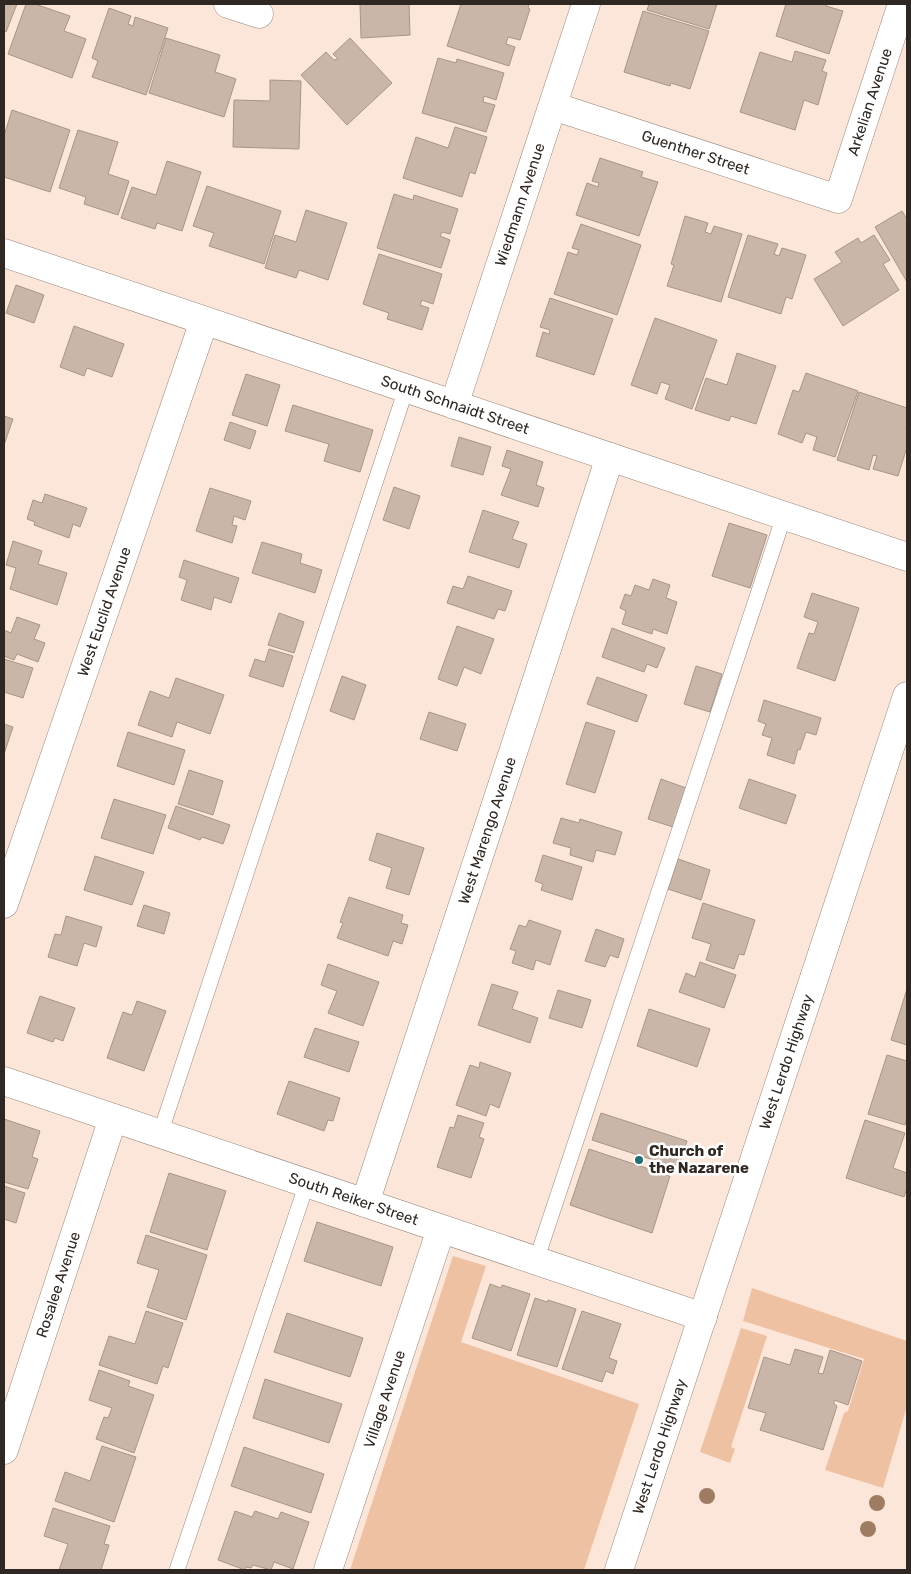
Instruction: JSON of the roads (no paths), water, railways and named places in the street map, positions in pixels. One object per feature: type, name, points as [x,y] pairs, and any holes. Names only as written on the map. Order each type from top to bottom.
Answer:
[{"type":"street","points":[[228,4],[259,14]]},
{"type":"street","name":"Wiedmann Avenue","points":[[454,405],[586,4]]},
{"type":"street","name":"Arkelian Avenue","points":[[838,199],[902,4]]},
{"type":"street","name":"Guenther Street","points":[[553,106],[838,199]]},
{"type":"street","name":"South Schnaidt Street","points":[[4,254],[907,557]]},
{"type":"street","name":"West Euclid Avenue","points":[[4,904],[204,321]]},
{"type":"street","name":"West Marengo Avenue","points":[[365,1203],[610,457]]},
{"type":"street","name":"West Lerdo Highway","points":[[619,1570],[907,696]]},
{"type":"street","name":"South Reiker Street","points":[[4,1081],[703,1317]]},
{"type":"street","name":"Rosalee Avenue","points":[[4,1450],[113,1118]]},
{"type":"street","name":"Village Avenue","points":[[328,1570],[440,1228]]},
{"type":"lane","points":[[160,1134],[406,389]]},
{"type":"lane","points":[[536,1261],[784,516]]},
{"type":"lane","points":[[176,1570],[307,1183]]},
{"type":"place","name":"Church of the Nazarene","points":[[639,1160]]}]
